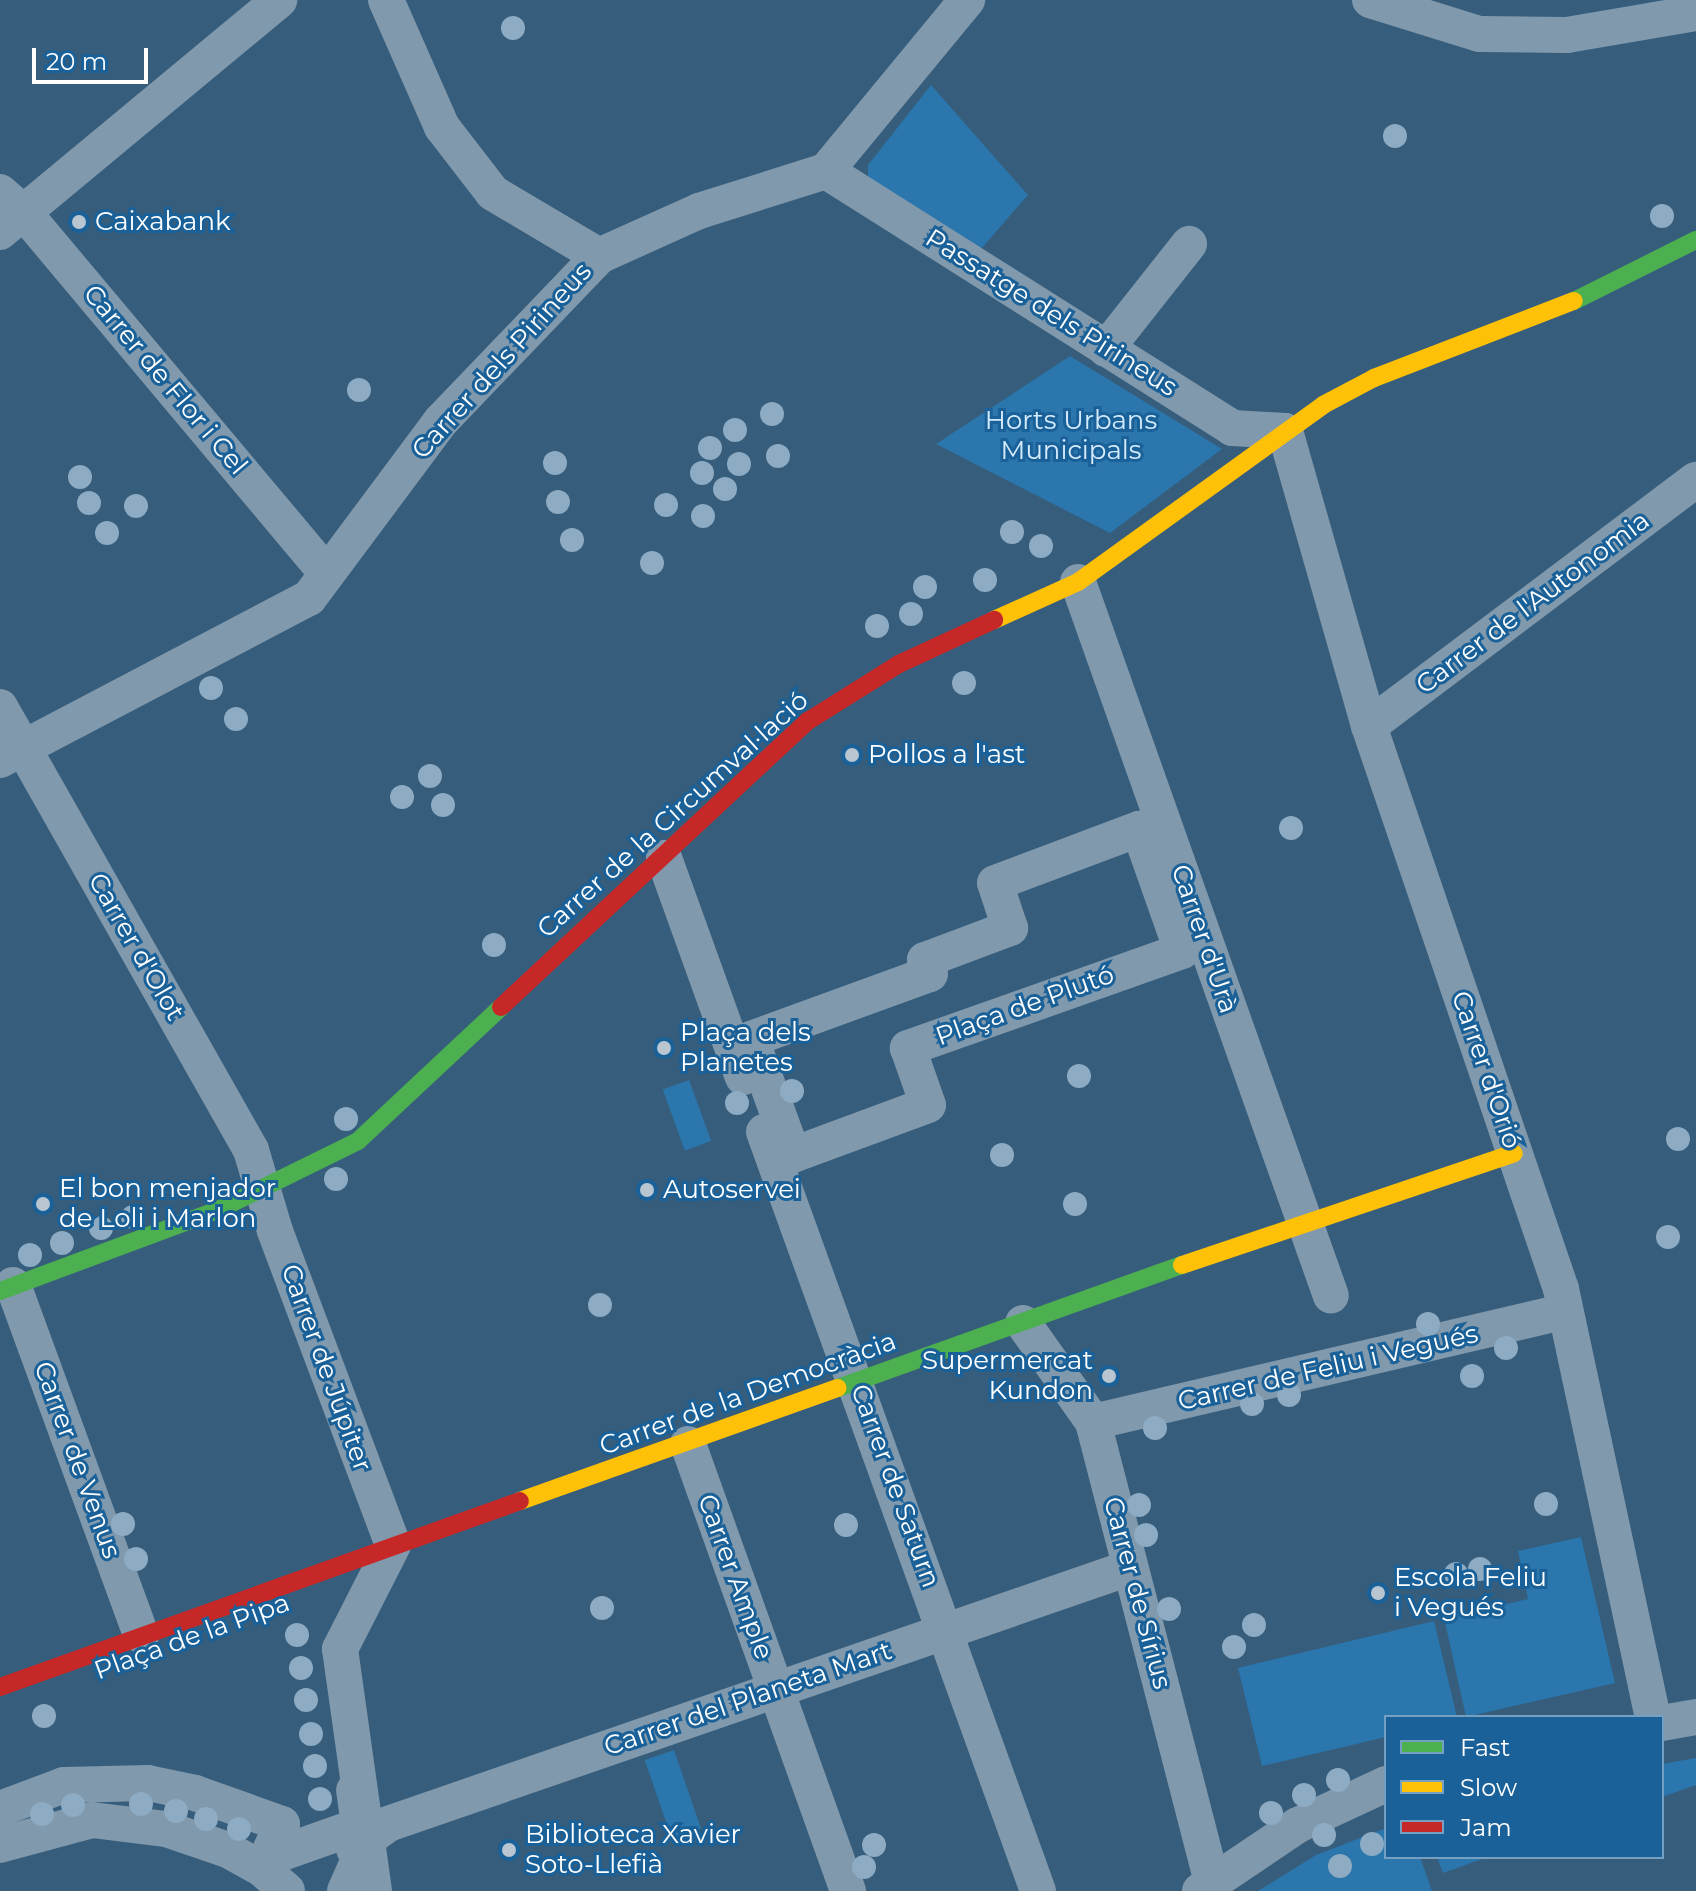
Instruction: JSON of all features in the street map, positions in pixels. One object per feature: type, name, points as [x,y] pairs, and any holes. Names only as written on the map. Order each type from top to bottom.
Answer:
[{"type":"street","points":[[9,213],[279,0]]},
{"type":"street","points":[[386,0],[442,127],[493,193],[599,256]]},
{"type":"street","points":[[826,171],[967,0]]},
{"type":"street","points":[[1370,0],[1479,34],[1567,35],[1696,13]]},
{"type":"street","name":"Carrer dels Pirineus","points":[[12,755],[309,598],[441,421],[599,256],[699,211],[826,171]]},
{"type":"street","name":"Passatge dels Pirineus","points":[[826,171],[1232,428],[1285,431]]},
{"type":"street","name":"Carrer de Flor i Cel","points":[[9,213],[326,573]]},
{"type":"street","name":"Carrer de la Circumval·lació","points":[[7,1288],[261,1191],[358,1141],[808,721],[899,664],[1078,582],[1285,431],[1374,378],[1551,312],[1696,240]]},
{"type":"street","points":[[1106,349],[1189,244]]},
{"type":"street","name":"Carrer d'Orió","points":[[1285,431],[1369,726],[1561,1289],[1562,1312],[1653,1715]]},
{"type":"street","name":"Carrer de l'Autonomia","points":[[1369,726],[1696,480]]},
{"type":"street","name":"Carrer d'Urà","points":[[1078,582],[1331,1296]]},
{"type":"street","name":"Carrer d'Olot","points":[[0,707],[12,755],[251,1150],[261,1191]]},
{"type":"street","name":"Plaça de Plutó","points":[[1139,829],[1182,951],[908,1048],[928,1105],[793,1155],[751,1039],[930,974],[925,960],[1010,928],[995,883],[1139,829]]},
{"type":"street","name":"Carrer de Saturn","points":[[664,858],[857,1383],[1038,1891]]},
{"type":"street","name":"Carrer de la Democràcia","points":[[0,1687],[393,1545],[688,1444],[1304,1221],[1514,1153]]},
{"type":"street","name":"Carrer de Júpiter","points":[[261,1191],[393,1545]]},
{"type":"street","name":"Carrer de Venus","points":[[7,1288],[141,1635]]},
{"type":"street","name":"Carrer de Feliu i Vegués","points":[[1093,1422],[1562,1312]]},
{"type":"street","name":"Carrer de Sírius","points":[[1023,1323],[1093,1422],[1206,1886]]},
{"type":"street","name":"Carrer Ample","points":[[688,1444],[848,1891]]},
{"type":"street","points":[[374,1891],[369,1836],[340,1649],[393,1545]]},
{"type":"street","name":"Carrer del Planeta Mart","points":[[274,1880],[318,1867],[347,1854],[388,1824],[1129,1568]]},
{"type":"street","name":"Plaça de la Pipa","points":[[0,1705],[311,1595],[317,1581],[350,1569],[361,1577],[348,1611],[330,1619],[322,1642],[340,1773],[352,1780],[357,1813],[349,1830],[282,1853],[271,1849],[282,1824],[183,1790],[120,1781],[64,1785],[0,1809]]},
{"type":"street","points":[[1664,1723],[1696,1717]]},
{"type":"street","points":[[1206,1886],[1298,1825],[1384,1785]]},
{"type":"street","points":[[0,1845],[92,1820],[166,1829],[228,1850],[274,1880]]},
{"type":"street","points":[[345,1891],[369,1836]]},
{"type":"green space","points":[[931,85],[1028,195],[980,250],[868,181],[868,165]]},
{"type":"green space","name":"Horts Urbans Municipals","points":[[1070,356],[1222,449],[1110,533],[936,444]]},
{"type":"green space","points":[[689,1080],[711,1141],[685,1151],[663,1090]]},
{"type":"green space","points":[[1581,1537],[1615,1683],[1466,1715],[1444,1618],[1528,1599],[1518,1551]]},
{"type":"green space","points":[[1434,1621],[1457,1715],[1384,1715],[1384,1737],[1262,1766],[1238,1668]]},
{"type":"green space","points":[[674,1750],[701,1828],[672,1839],[645,1760]]},
{"type":"green space","points":[[1696,1758],[1696,1785],[1664,1796],[1664,1764]]},
{"type":"green space","points":[[1384,1829],[1384,1859],[1421,1859],[1432,1891],[1258,1891],[1316,1855]]},
{"type":"green space","points":[[1438,1859],[1482,1859],[1443,1873]]},
{"type":"traffic: fast","points":[[1574,301],[1696,240]]},
{"type":"traffic: fast","points":[[0,1291],[220,1209],[358,1141],[501,1007]]},
{"type":"traffic: fast","points":[[838,1388],[1182,1265]]},
{"type":"traffic: slow","points":[[994,620],[1078,582],[1323,405],[1374,378],[1574,301]]},
{"type":"traffic: slow","points":[[1182,1265],[1514,1153]]},
{"type":"traffic: slow","points":[[520,1501],[838,1388]]},
{"type":"traffic: jam","points":[[501,1007],[808,721],[899,664],[994,620]]},
{"type":"traffic: jam","points":[[0,1687],[520,1501]]},
{"type":"place","name":"Caixabank","points":[[79,222]]},
{"type":"place","name":"Pollos a l'ast","points":[[852,755]]},
{"type":"place","name":"Plaça dels Planetes","points":[[664,1048]]},
{"type":"place","name":"Autoservei","points":[[647,1190]]},
{"type":"place","name":"El bon menjador de Loli i Marlon","points":[[43,1204]]},
{"type":"place","name":"Supermercat Kundon","points":[[1109,1376]]},
{"type":"place","name":"Escola Feliu i Vegués","points":[[1378,1593]]},
{"type":"place","name":"Biblioteca Xavier Soto-Llefià","points":[[509,1850]]}]
